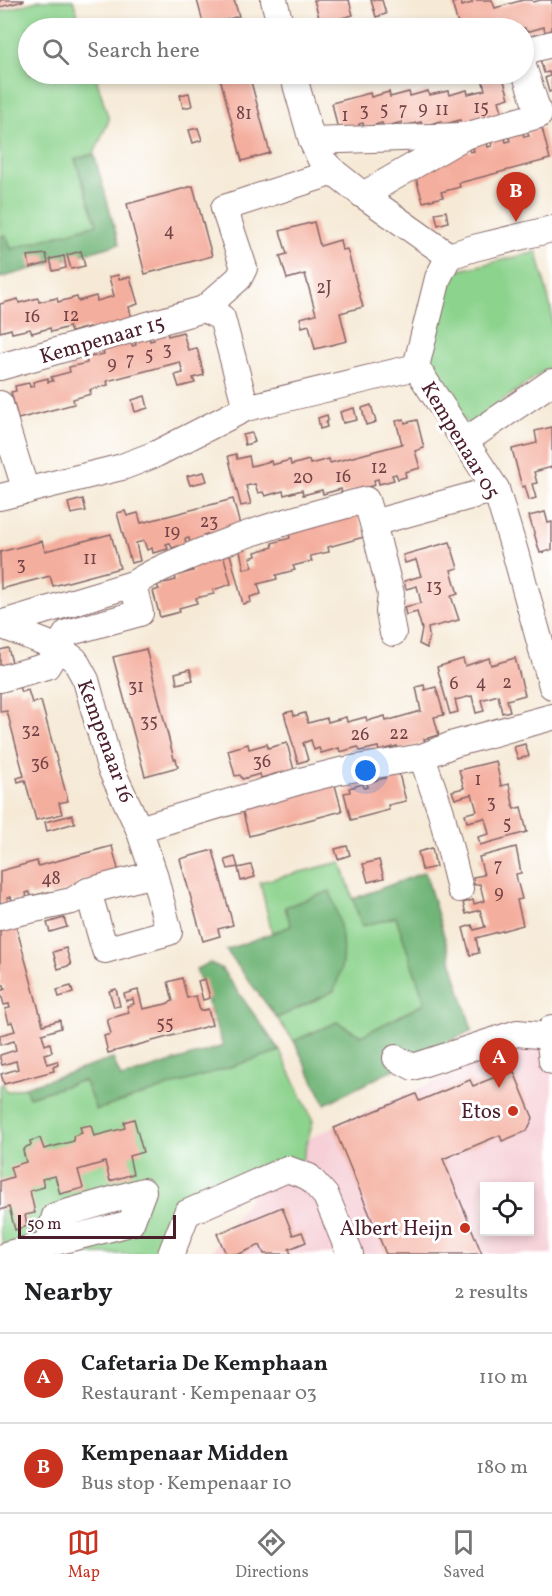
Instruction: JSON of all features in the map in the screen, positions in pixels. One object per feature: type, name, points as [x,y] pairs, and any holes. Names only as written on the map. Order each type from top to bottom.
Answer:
[{"type":"street","points":[[274,0],[278,18]]},
{"type":"street","points":[[534,49],[552,44]]},
{"type":"street","points":[[296,84],[312,141],[320,158],[363,195],[449,256]]},
{"type":"street","points":[[312,141],[465,136],[546,122],[530,84]]},
{"type":"street","points":[[363,195],[465,136]]},
{"type":"street","name":"Kempenaar 15","points":[[0,367],[204,309],[239,278],[244,268],[224,208],[334,172]]},
{"type":"street","points":[[0,497],[122,467],[156,454],[246,408],[416,367],[438,278],[449,256],[552,229]]},
{"type":"street","points":[[204,309],[222,318],[246,408]]},
{"type":"street","name":"Kempenaar 05","points":[[416,367],[495,489],[515,552],[542,607],[552,686]]},
{"type":"street","points":[[465,441],[552,382]]},
{"type":"street","points":[[0,404],[5,441],[26,491]]},
{"type":"street","points":[[393,633],[389,612],[391,594],[373,523],[495,489]]},
{"type":"street","name":"Kempenaar 16","points":[[0,625],[133,584],[151,572],[231,540],[292,519],[366,500],[373,523]]},
{"type":"street","name":"Kempenaar 16","points":[[0,679],[47,666],[67,633],[140,613],[133,584]]},
{"type":"street","name":"Kempenaar 16","points":[[0,625],[59,648],[75,660],[86,680],[110,767],[139,829],[154,874],[169,932],[105,950],[88,891]]},
{"type":"street","points":[[139,829],[340,771],[422,757],[454,744],[552,717]]},
{"type":"street","points":[[422,757],[441,812],[460,889]]},
{"type":"street","points":[[6,915],[72,901],[88,891],[154,874]]},
{"type":"street","points":[[396,1058],[413,1067],[517,1033],[551,1032],[552,1061]]},
{"type":"street","points":[[171,1254],[187,1213],[287,1169],[309,1177],[326,1196],[350,1254]]},
{"type":"street","points":[[8,1254],[47,1245]]},
{"type":"shaded area","points":[[540,1034],[552,1063],[552,1254],[210,1254],[283,1150]]},
{"type":"green space","points":[[40,0],[73,0],[79,18],[18,18],[18,84],[98,84],[109,120],[94,154],[75,160],[97,224],[11,249],[6,235],[0,237],[0,12]]},
{"type":"green space","points":[[94,154],[119,244],[0,278],[0,237],[6,235],[11,249],[97,224],[75,159]]},
{"type":"green space","points":[[537,252],[552,313],[552,365],[468,425],[427,369],[452,272]]},
{"type":"green space","points":[[341,862],[362,926],[396,916],[426,1003],[361,1036],[337,1022],[294,1041],[277,1018],[334,991],[285,908],[292,926],[272,933],[260,882]]},
{"type":"green space","points":[[425,872],[472,1030],[325,1104],[294,1041],[337,1022],[361,1036],[425,1003],[396,917],[362,926],[353,899]]},
{"type":"green space","points":[[330,891],[339,919],[343,948],[334,991],[277,1018],[226,950],[291,926],[285,907]]},
{"type":"green space","points":[[210,963],[221,968],[280,1051],[96,1110],[84,1080],[29,1097],[25,1087],[113,1059],[121,1078],[223,1046],[196,969]]},
{"type":"green space","points":[[280,1051],[313,1121],[299,1165],[185,1215],[168,1254],[2,1254],[4,1245],[0,1232],[0,1084],[3,1083],[6,1092],[25,1087],[29,1097],[84,1080],[96,1109]]},
{"type":"building","points":[[0,0],[24,0],[24,1],[0,7]]},
{"type":"building","points":[[197,0],[234,0],[239,16],[232,18],[202,18]]},
{"type":"building","points":[[314,0],[349,0],[353,15],[342,18],[319,18]]},
{"type":"building","points":[[371,0],[382,0],[386,14],[376,17]]},
{"type":"building","points":[[472,0],[492,0],[495,8],[523,0],[533,2],[552,0],[552,30],[545,32],[544,27],[534,30],[534,18],[456,18],[452,3],[461,1],[462,6],[472,3]]},
{"type":"building","points":[[552,56],[552,91],[549,92],[545,78],[550,76],[549,72],[544,73],[540,59]]},
{"type":"building","points":[[222,84],[252,84],[270,153],[242,161]]},
{"type":"building","points":[[484,84],[505,84],[509,98],[499,101],[504,118],[461,125],[460,120],[442,125],[441,121],[422,126],[421,122],[403,126],[402,122],[383,127],[382,123],[364,128],[363,123],[359,124],[360,129],[338,130],[332,103],[370,93],[371,97],[389,92],[390,97],[409,92],[410,96],[428,91],[429,95],[448,91],[449,95],[467,90],[468,94],[485,90]]},
{"type":"building","points":[[189,93],[192,106],[183,108],[180,95]]},
{"type":"building","points":[[198,128],[202,140],[193,143],[189,130]]},
{"type":"building","points":[[542,128],[550,159],[459,183],[460,187],[441,192],[443,197],[423,202],[415,175],[468,147],[470,152],[474,151],[472,146],[487,142],[488,147],[492,146],[491,141],[505,138],[506,142],[510,141],[509,136],[523,133],[524,137],[529,136],[527,131]]},
{"type":"building","points":[[193,186],[212,256],[145,274],[127,204]]},
{"type":"building","points":[[528,190],[530,198],[513,204],[510,195]]},
{"type":"building","points":[[446,211],[448,222],[438,225],[435,213]]},
{"type":"building","points":[[314,222],[320,246],[340,240],[342,250],[347,249],[363,307],[340,313],[347,341],[315,349],[309,325],[302,327],[300,318],[316,314],[305,274],[287,279],[280,256],[287,254],[280,231]]},
{"type":"building","points":[[81,251],[85,266],[71,269],[67,255]]},
{"type":"building","points":[[46,254],[48,263],[30,268],[28,256]]},
{"type":"building","points":[[64,256],[66,268],[53,271],[50,259]]},
{"type":"building","points":[[118,275],[119,279],[130,277],[138,304],[129,307],[133,324],[90,331],[89,327],[71,332],[69,327],[51,332],[50,328],[32,333],[30,329],[12,333],[11,329],[0,332],[0,304],[18,299],[19,303],[38,298],[39,302],[57,298],[58,302],[77,297],[78,301],[96,296],[97,301],[114,296],[109,277]]},
{"type":"building","points":[[167,332],[168,336],[183,332],[188,350],[197,348],[204,375],[193,378],[195,383],[179,387],[175,375],[183,373],[180,362],[107,381],[108,385],[90,390],[91,394],[73,399],[74,404],[18,419],[11,392],[16,391],[15,386],[29,383],[30,387],[34,386],[33,382],[48,378],[48,382],[53,381],[51,377],[70,372],[69,367],[87,363],[86,358],[104,354],[103,349],[131,342],[132,346],[136,345],[135,341],[149,337],[150,341],[154,340],[153,336]]},
{"type":"building","points":[[145,396],[148,408],[135,412],[132,400]]},
{"type":"building","points":[[371,405],[376,422],[366,425],[362,408]]},
{"type":"building","points":[[354,408],[357,420],[343,423],[340,412]]},
{"type":"building","points":[[327,415],[327,427],[320,429],[318,418]]},
{"type":"building","points":[[404,419],[405,423],[417,420],[424,448],[415,451],[420,468],[405,472],[406,477],[398,479],[396,474],[392,475],[394,480],[379,484],[378,479],[374,480],[375,485],[342,494],[341,489],[323,494],[322,490],[303,495],[302,490],[284,495],[283,491],[265,496],[263,492],[258,493],[255,484],[246,486],[251,504],[241,506],[228,456],[236,454],[237,459],[249,456],[251,466],[271,461],[272,465],[290,460],[291,465],[309,460],[310,464],[329,459],[330,463],[402,444],[396,421]]},
{"type":"building","points":[[552,427],[552,467],[534,472],[537,483],[532,484],[536,498],[529,500],[525,486],[522,487],[512,449],[537,443],[535,431]]},
{"type":"building","points":[[252,433],[255,442],[245,445],[243,435]]},
{"type":"building","points":[[204,472],[207,481],[190,485],[187,476]]},
{"type":"building","points":[[83,499],[86,511],[71,514],[68,503]]},
{"type":"building","points":[[233,499],[241,529],[221,530],[223,534],[209,538],[207,534],[203,535],[204,539],[190,543],[189,538],[185,539],[186,544],[172,548],[170,543],[166,544],[168,549],[153,553],[152,548],[147,550],[144,541],[136,543],[140,561],[131,563],[117,513],[125,511],[127,516],[138,513],[141,523]]},
{"type":"building","points":[[357,511],[364,537],[328,547],[329,552],[310,556],[312,561],[293,566],[295,570],[276,575],[277,579],[258,584],[261,594],[250,597],[251,602],[243,604],[230,554],[240,551],[244,569],[253,567],[250,558],[256,556],[255,552],[273,547],[272,543],[290,538],[289,534]]},
{"type":"building","points":[[545,512],[548,523],[552,522],[552,550],[540,553],[529,516]]},
{"type":"building","points":[[111,534],[120,568],[53,586],[50,576],[1,589],[0,552],[42,541],[45,551]]},
{"type":"building","points":[[450,542],[458,568],[451,570],[458,594],[451,596],[459,620],[428,628],[427,648],[419,644],[422,629],[417,612],[406,615],[404,607],[421,603],[417,586],[406,589],[404,581],[421,576],[416,560],[405,563],[403,555]]},
{"type":"building","points":[[223,554],[231,584],[213,590],[214,594],[196,598],[197,603],[179,608],[180,612],[160,617],[153,591],[159,589],[157,585],[176,580],[175,576],[193,571],[192,567]]},
{"type":"building","points":[[8,648],[13,666],[0,669],[0,650]]},
{"type":"building","points":[[146,649],[178,767],[145,776],[113,657]]},
{"type":"building","points":[[489,658],[491,665],[515,658],[525,695],[507,700],[510,711],[502,713],[498,695],[481,700],[484,711],[476,713],[472,696],[455,700],[458,712],[450,714],[437,667],[463,659],[465,666]]},
{"type":"building","points":[[190,669],[193,680],[177,684],[175,673]]},
{"type":"building","points":[[424,685],[425,690],[436,687],[444,715],[434,717],[439,735],[424,739],[425,743],[399,750],[397,746],[379,751],[378,747],[360,751],[358,747],[340,752],[339,748],[321,753],[319,748],[314,750],[311,740],[303,743],[308,760],[298,763],[284,713],[293,711],[294,716],[305,713],[308,723],[327,718],[328,722],[346,717],[347,722],[366,717],[367,721],[385,716],[386,721],[421,711],[416,687]]},
{"type":"building","points":[[19,687],[21,692],[28,690],[32,703],[41,701],[68,801],[59,803],[62,814],[36,820],[25,780],[18,782],[17,778],[24,776],[7,711],[0,712],[0,692]]},
{"type":"building","points":[[287,743],[295,774],[281,778],[279,773],[261,778],[260,774],[242,779],[240,775],[235,776],[228,750],[248,744],[249,749],[267,744],[268,748]]},
{"type":"building","points":[[525,744],[529,756],[518,759],[514,747]]},
{"type":"building","points":[[496,761],[501,786],[509,784],[514,809],[521,807],[527,832],[480,845],[478,837],[489,834],[485,818],[467,822],[465,814],[477,811],[472,794],[455,799],[452,791],[464,788],[459,770]]},
{"type":"building","points":[[398,770],[406,801],[388,805],[389,810],[351,820],[344,793],[350,792],[349,788],[363,784],[364,788],[368,787],[367,783],[385,778],[384,774]]},
{"type":"building","points":[[335,785],[342,811],[249,836],[242,809],[303,794],[302,789]]},
{"type":"building","points":[[72,815],[75,823],[47,831],[45,822]]},
{"type":"building","points":[[112,846],[119,873],[76,883],[78,888],[50,896],[49,892],[31,896],[29,892],[26,893],[27,898],[12,901],[11,897],[7,898],[8,902],[0,905],[0,871],[37,861],[38,866]]},
{"type":"building","points":[[347,846],[350,855],[338,859],[335,849]]},
{"type":"building","points":[[516,847],[521,873],[516,874],[522,899],[517,900],[523,925],[476,938],[479,953],[470,955],[463,928],[472,925],[474,930],[485,927],[480,910],[466,914],[463,903],[473,900],[474,904],[484,901],[480,884],[474,885],[473,877],[484,875],[479,857]]},
{"type":"building","points":[[432,848],[436,867],[422,870],[418,852]]},
{"type":"building","points":[[213,850],[233,925],[218,929],[220,936],[203,941],[180,859]]},
{"type":"building","points":[[235,857],[238,867],[228,869],[225,860]]},
{"type":"building","points":[[379,860],[384,878],[368,882],[363,864]]},
{"type":"building","points":[[251,865],[255,877],[241,881],[238,868]]},
{"type":"building","points":[[64,918],[67,927],[50,932],[47,923]]},
{"type":"building","points":[[15,922],[43,1025],[60,1020],[61,1028],[42,1034],[45,1045],[50,1043],[52,1052],[44,1054],[47,1064],[57,1061],[58,1065],[53,1067],[54,1071],[4,1084],[1,1074],[18,1069],[16,1061],[2,1065],[0,1059],[0,1055],[16,1050],[14,1041],[0,1045],[0,1035],[15,1031],[12,1022],[9,1023],[5,1009],[10,1008],[9,1004],[4,1005],[0,991],[5,989],[4,985],[0,986],[0,926]]},
{"type":"building","points":[[66,948],[71,965],[58,969],[53,952]]},
{"type":"building","points":[[182,978],[187,998],[196,996],[200,1011],[208,1009],[212,1025],[108,1053],[104,1036],[111,1034],[107,1019],[129,1013],[127,1006],[134,1004],[133,999],[126,1001],[124,994],[138,990],[143,1009],[166,1004],[173,1001],[168,982]]},
{"type":"building","points":[[205,979],[210,998],[203,1000],[198,981]]},
{"type":"building","points":[[71,986],[73,993],[59,997],[57,990]]},
{"type":"building","points":[[116,989],[120,1006],[114,1007],[109,991]]},
{"type":"building","points":[[510,1071],[514,1072],[533,1118],[527,1131],[502,1141],[500,1135],[443,1159],[482,1254],[386,1254],[334,1128],[416,1094],[419,1101],[470,1080],[473,1086]]},
{"type":"building","points":[[134,1119],[143,1152],[129,1156],[133,1174],[110,1181],[105,1162],[78,1170],[83,1188],[60,1194],[55,1176],[42,1179],[44,1187],[30,1191],[35,1213],[25,1215],[27,1226],[15,1230],[9,1207],[0,1210],[0,1181],[13,1177],[10,1167],[26,1162],[23,1151],[31,1145],[30,1141],[40,1138],[44,1149],[74,1141],[73,1136],[82,1133],[80,1127],[91,1125],[94,1136],[125,1128],[124,1122]]},
{"type":"building","points":[[282,1207],[293,1235],[302,1232],[306,1242],[289,1249],[291,1254],[264,1254],[260,1245],[239,1254],[226,1254],[217,1234]]},
{"type":"place","name":"Kempenaar Midden","points":[[516,222]]},
{"type":"place","name":"Cafetaria De Kemphaan","points":[[499,1088]]},
{"type":"place","name":"Etos","points":[[513,1111]]},
{"type":"place","name":"Albert Heijn","points":[[465,1228]]}]
